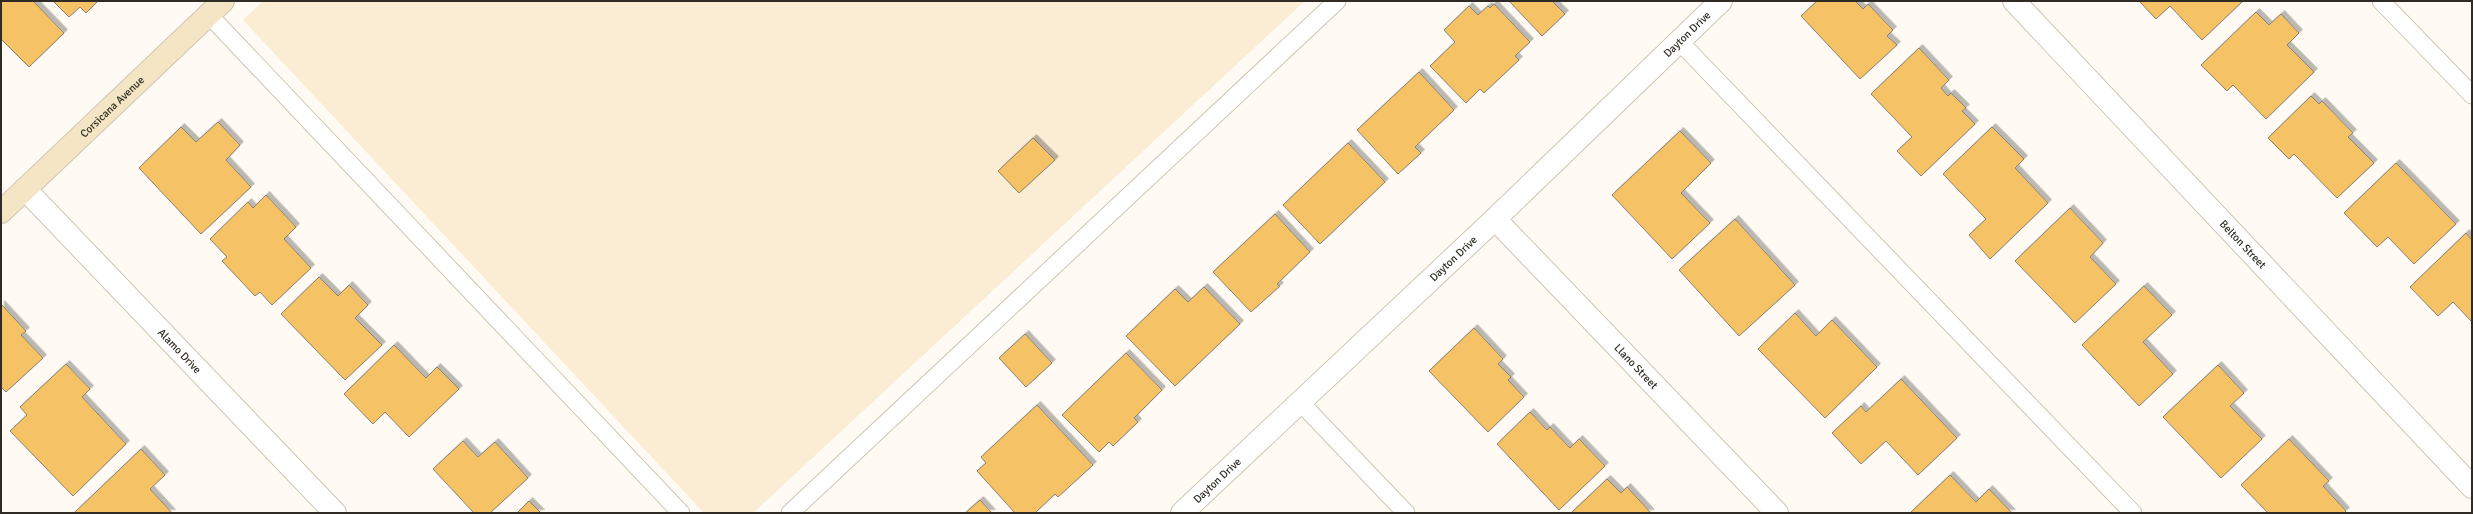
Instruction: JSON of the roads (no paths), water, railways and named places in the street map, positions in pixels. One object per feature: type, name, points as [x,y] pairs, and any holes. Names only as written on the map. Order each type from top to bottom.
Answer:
[{"type":"street","name":"Dayton Drive","points":[[1182,513],[1495,219],[1721,1]]},
{"type":"street","name":"Belton Street","points":[[2014,1],[2472,486]]},
{"type":"street","name":"Corsicana Avenue","points":[[1,212],[216,8]]},
{"type":"street","name":"Alamo Drive","points":[[25,189],[335,513]]},
{"type":"street","name":"Llano Street","points":[[1495,219],[1777,513]]},
{"type":"lane","points":[[790,513],[1337,1]]},
{"type":"lane","points":[[2381,1],[2472,95]]},
{"type":"lane","points":[[216,8],[681,513]]},
{"type":"lane","points":[[1679,41],[2133,513]]},
{"type":"lane","points":[[1300,402],[1406,513]]}]
